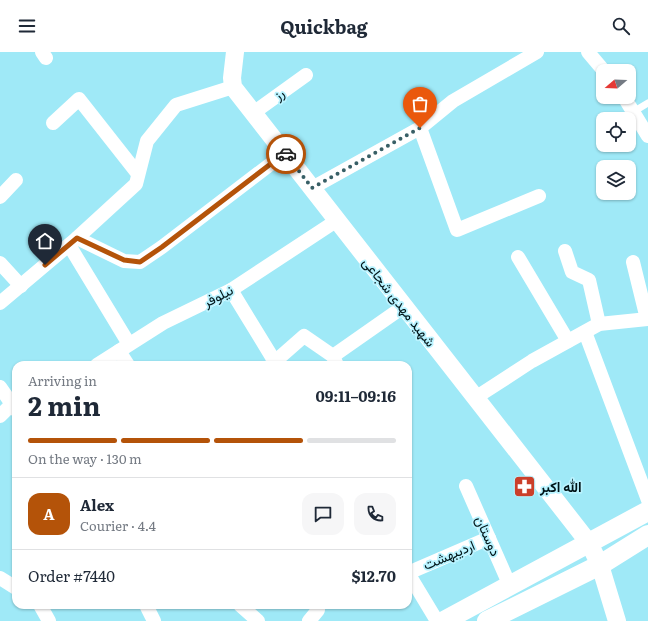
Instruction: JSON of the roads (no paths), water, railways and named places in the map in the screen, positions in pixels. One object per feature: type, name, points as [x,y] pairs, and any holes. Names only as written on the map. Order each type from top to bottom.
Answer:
[{"type":"main road","points":[[444,621],[648,511]]},
{"type":"main road","points":[[487,621],[512,616],[600,565],[648,535]]},
{"type":"street","points":[[0,303],[73,242],[136,184],[147,141],[176,105],[233,87],[236,52]]},
{"type":"street","points":[[312,188],[420,128],[453,101],[537,52]]},
{"type":"street","points":[[588,52],[598,64]]},
{"type":"street","name":"رز","points":[[253,113],[306,76]]},
{"type":"street","name":"شهید مهدی شجاعی","points":[[233,87],[403,307],[589,543],[600,565],[617,621]]},
{"type":"street","points":[[53,123],[79,99],[138,174]]},
{"type":"street","points":[[628,104],[633,112]]},
{"type":"street","points":[[636,117],[648,136]]},
{"type":"street","points":[[420,128],[457,230],[539,196]]},
{"type":"street","points":[[73,242],[124,260],[140,262],[162,247],[285,153]]},
{"type":"street","points":[[0,197],[16,180]]},
{"type":"street","name":"نیلوفر","points":[[103,361],[163,323],[231,290],[336,221]]},
{"type":"street","points":[[73,242],[124,348],[127,361]]},
{"type":"street","points":[[565,251],[572,272],[590,280],[599,324]]},
{"type":"street","points":[[518,257],[568,341]]},
{"type":"street","points":[[475,398],[568,341],[599,324],[648,319],[633,262]]},
{"type":"street","points":[[0,263],[21,286]]},
{"type":"street","points":[[231,290],[272,361]]},
{"type":"street","points":[[275,361],[304,336],[335,360],[403,307]]},
{"type":"street","points":[[585,332],[648,500]]},
{"type":"street","points":[[0,387],[12,404]]},
{"type":"street","points":[[0,416],[12,408]]},
{"type":"street","name":"دوستان","points":[[466,486],[510,586]]},
{"type":"street","name":"اردیبهشت","points":[[412,571],[489,538]]},
{"type":"street","points":[[0,578],[12,586]]},
{"type":"street","points":[[412,580],[437,621]]},
{"type":"street","points":[[42,609],[49,621]]},
{"type":"street","points":[[148,609],[154,621]]},
{"type":"street","points":[[244,609],[258,621]]},
{"type":"street","points":[[309,621],[318,609]]},
{"type":"lane","points":[[633,112],[648,103]]},
{"type":"place","name":"الله اکبر","points":[[525,487]]}]
